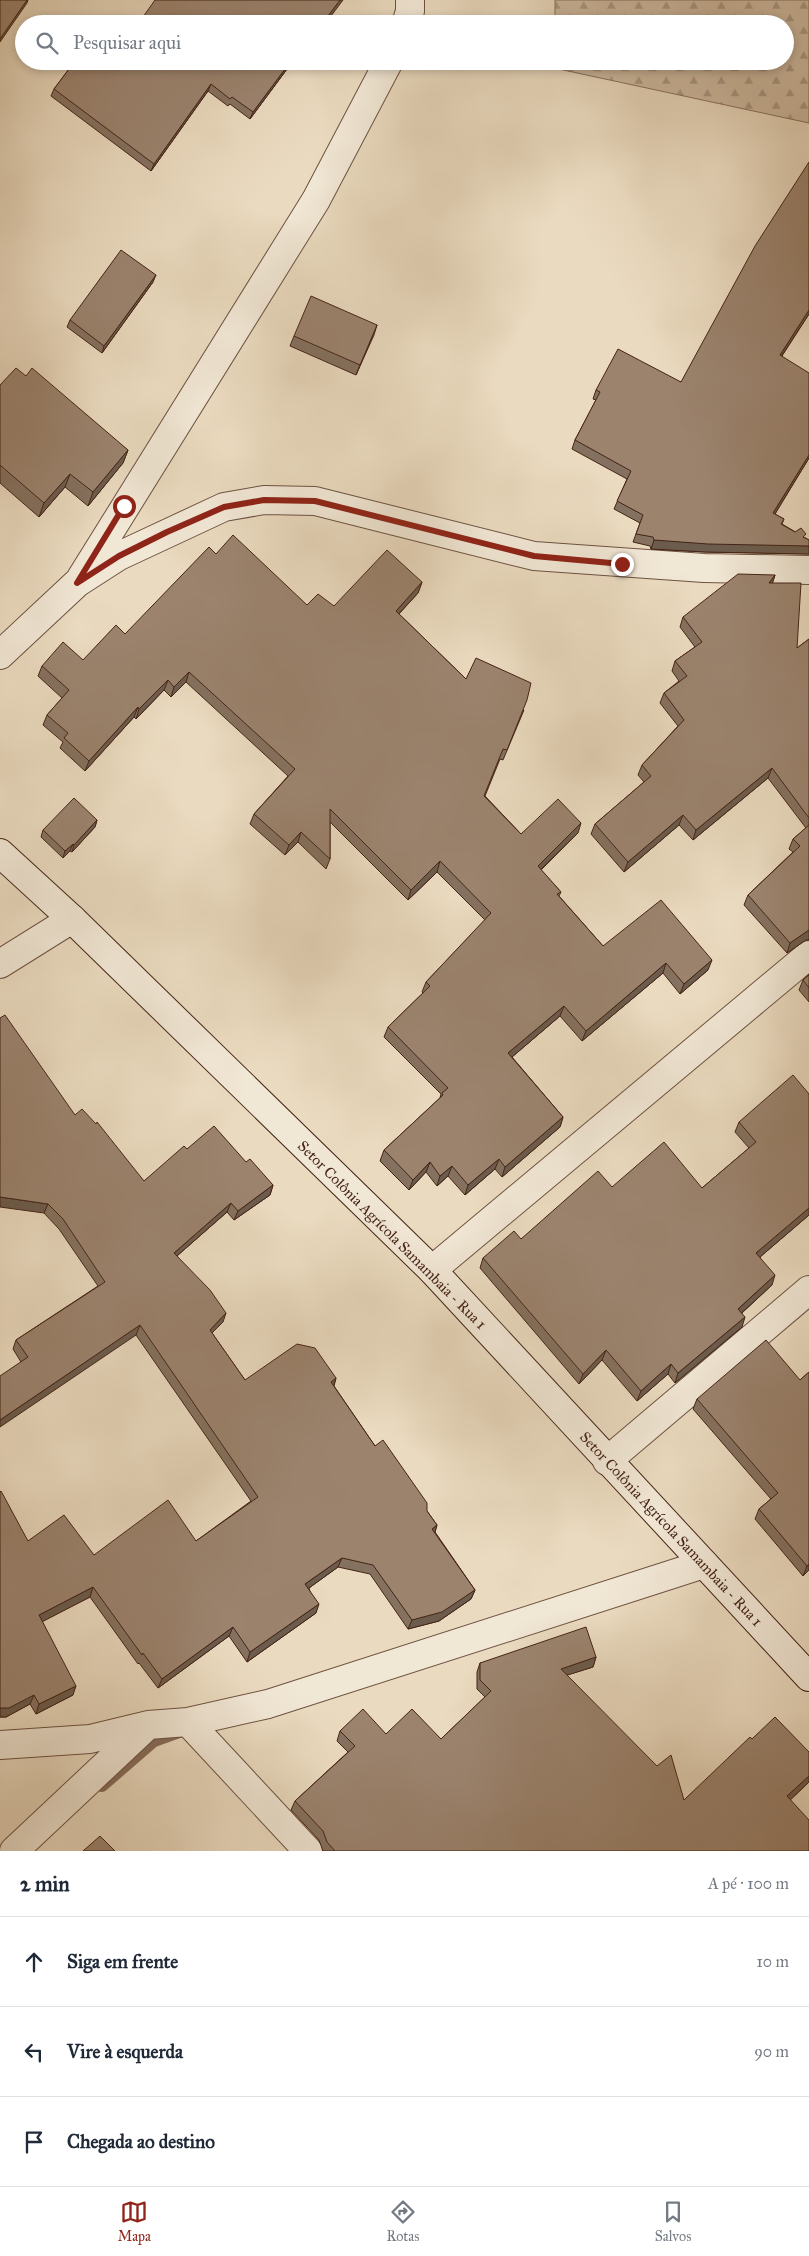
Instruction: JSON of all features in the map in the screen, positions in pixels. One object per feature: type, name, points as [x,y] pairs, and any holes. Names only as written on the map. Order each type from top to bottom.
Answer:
[{"type":"street","points":[[77,583],[316,200],[385,70]]},
{"type":"street","points":[[0,655],[77,583],[119,556],[224,507],[264,500],[315,501],[534,556],[704,568],[809,570]]},
{"type":"street","name":"Setor Colônia Agrícola Samambaia - Rua 1","points":[[0,853],[72,919],[432,1270],[809,1677]]},
{"type":"street","points":[[0,964],[72,919]]},
{"type":"street","points":[[432,1270],[809,955]]},
{"type":"street","points":[[607,1461],[809,1290]]},
{"type":"street","points":[[0,1745],[90,1739],[148,1725],[188,1722],[268,1704],[704,1564]]},
{"type":"street","points":[[188,1722],[308,1851]]},
{"type":"street","points":[[14,1851],[148,1725]]},
{"type":"green space","points":[[555,0],[809,0],[809,123],[563,70],[794,70],[794,15],[555,15]]},
{"type":"building","points":[[0,0],[27,0],[15,15],[0,39]]},
{"type":"building","points":[[155,0],[340,0],[329,15],[144,15]]},
{"type":"building","points":[[68,70],[284,70],[253,112],[232,97],[230,99],[211,84],[154,164],[54,89]]},
{"type":"building","points":[[809,162],[809,310],[780,355],[809,373],[809,455],[773,513],[784,519],[781,524],[795,532],[801,528],[806,534],[803,537],[809,540],[809,546],[708,544],[654,540],[653,537],[636,534],[643,515],[617,501],[631,471],[575,440],[600,392],[596,390],[618,349],[681,382],[755,246]]},
{"type":"building","points":[[121,250],[156,275],[104,346],[70,320]]},
{"type":"building","points":[[311,296],[377,325],[360,365],[294,336]]},
{"type":"building","points":[[16,368],[26,376],[32,368],[128,450],[93,492],[70,474],[44,503],[0,465],[0,385]]},
{"type":"building","points":[[233,535],[307,605],[318,594],[334,606],[387,550],[422,582],[396,611],[466,679],[476,658],[531,683],[527,700],[507,750],[503,749],[484,796],[521,834],[558,799],[581,823],[538,866],[561,892],[557,894],[603,946],[661,900],[712,960],[684,984],[666,963],[586,1031],[564,1006],[508,1053],[563,1117],[505,1167],[499,1159],[468,1185],[452,1166],[440,1176],[430,1162],[413,1180],[384,1150],[443,1095],[442,1093],[448,1088],[388,1027],[430,986],[426,982],[491,913],[440,861],[411,890],[330,809],[330,859],[301,832],[289,845],[254,814],[295,769],[189,672],[174,687],[168,680],[139,709],[138,707],[89,761],[64,738],[68,733],[47,715],[69,690],[42,666],[63,642],[83,660],[116,625],[125,634],[209,547],[216,554]]},
{"type":"building","points":[[738,574],[775,575],[769,583],[801,583],[797,648],[809,639],[809,818],[772,768],[696,830],[683,815],[628,862],[595,824],[651,776],[642,765],[684,720],[664,693],[687,676],[675,661],[702,642],[683,617]]},
{"type":"building","points":[[74,798],[97,820],[74,845],[65,851],[43,830]]},
{"type":"building","points":[[809,825],[809,930],[790,943],[748,895],[800,846],[793,839]]},
{"type":"building","points":[[809,975],[809,988],[803,980]]},
{"type":"building","points":[[5,1015],[75,1115],[82,1109],[96,1124],[97,1122],[144,1181],[184,1146],[187,1149],[214,1126],[246,1162],[250,1159],[273,1185],[238,1211],[231,1203],[174,1253],[210,1290],[226,1313],[210,1330],[245,1380],[297,1344],[315,1348],[336,1378],[331,1382],[375,1446],[383,1440],[427,1503],[427,1511],[437,1525],[432,1529],[475,1590],[442,1612],[412,1620],[373,1565],[342,1558],[305,1584],[319,1604],[250,1652],[233,1627],[162,1679],[143,1653],[142,1655],[93,1587],[39,1615],[76,1686],[39,1704],[34,1695],[9,1708],[0,1708],[1,1491],[28,1541],[64,1515],[94,1555],[168,1500],[196,1541],[258,1497],[140,1325],[0,1420],[0,1376],[28,1357],[16,1340],[105,1282],[63,1219],[48,1204],[0,1197],[0,1018]]},
{"type":"building","points":[[793,1075],[809,1094],[809,1208],[756,1253],[775,1275],[738,1309],[745,1317],[678,1373],[671,1364],[641,1391],[606,1350],[583,1374],[483,1258],[514,1231],[521,1239],[598,1171],[612,1187],[664,1142],[702,1188],[756,1142],[739,1122]]},
{"type":"building","points":[[766,1340],[800,1380],[809,1372],[809,1564],[807,1566],[759,1509],[778,1493],[697,1399]]},
{"type":"building","points":[[586,1627],[596,1657],[561,1669],[657,1766],[671,1755],[684,1800],[750,1737],[752,1739],[775,1717],[809,1752],[809,1776],[787,1796],[809,1820],[809,1851],[335,1851],[327,1842],[323,1831],[295,1801],[355,1746],[340,1731],[363,1709],[386,1734],[412,1709],[441,1739],[491,1691],[480,1680],[480,1663]]},
{"type":"building","points":[[100,1836],[115,1851],[83,1851]]},
{"type":"waterway","points":[[102,1786],[154,1741],[179,1732]]},
{"type":"route","points":[[124,506],[77,583],[119,556],[167,532],[224,507],[264,500],[315,501],[464,540],[534,556],[622,564]]}]
